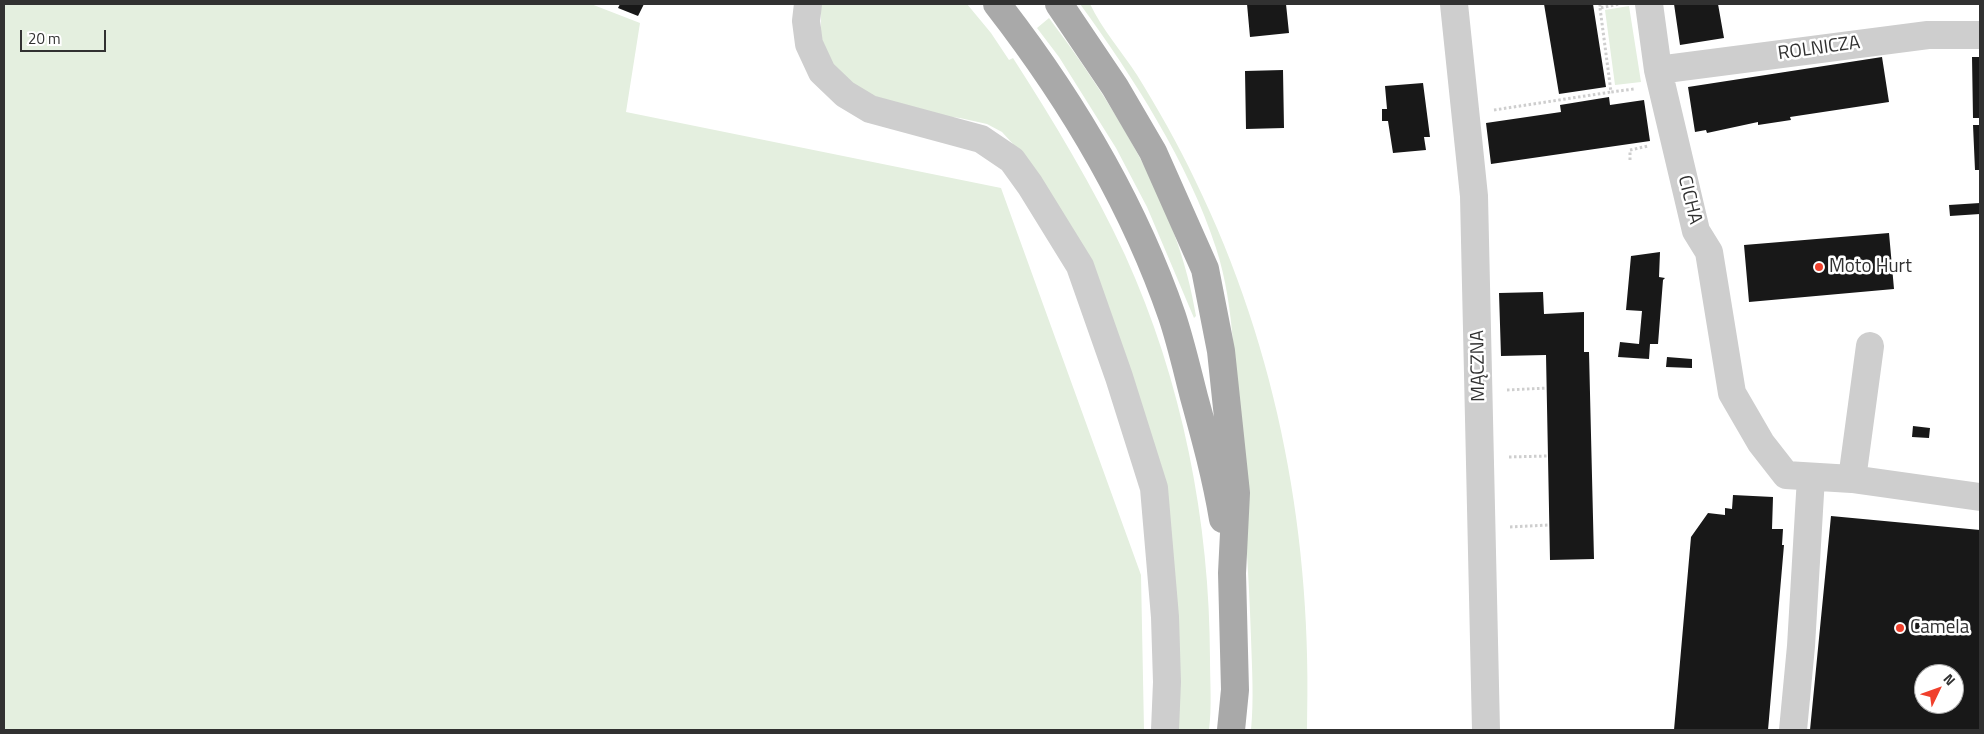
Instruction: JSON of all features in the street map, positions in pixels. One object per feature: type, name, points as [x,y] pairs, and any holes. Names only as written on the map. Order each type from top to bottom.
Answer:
[{"type":"main road","points":[[997,4],[1069,106],[1102,160],[1138,232],[1172,317],[1196,402],[1219,497],[1232,573]]},
{"type":"main road","points":[[1059,4],[1115,87],[1154,152],[1205,269],[1221,351],[1236,493],[1232,573],[1234,690],[1231,730]]},
{"type":"street","points":[[808,4],[806,21],[810,44],[822,72],[845,94],[870,110],[982,139],[1012,160],[1030,185],[1080,266],[1120,377],[1154,488],[1168,682],[1165,730]]},
{"type":"street","name":"MĄCZNA","points":[[1454,4],[1474,196],[1478,290],[1486,730]]},
{"type":"street","name":"CICHA","points":[[1649,4],[1649,79],[1696,230],[1710,252],[1732,393],[1761,442],[1786,475],[1811,477]]},
{"type":"street","name":"ROLNICZA","points":[[1649,79],[1928,35],[1980,35]]},
{"type":"street","points":[[1852,479],[1870,346]]},
{"type":"street","points":[[1793,730],[1811,477],[1852,479],[1980,497]]},
{"type":"path","points":[[1600,4],[1612,92],[1649,79]]},
{"type":"path","points":[[1600,8],[1619,4]]},
{"type":"path","points":[[1504,390],[1547,388]]},
{"type":"path","points":[[1506,457],[1548,456]]},
{"type":"path","points":[[1500,528],[1549,525]]},
{"type":"green space","points":[[4,4],[591,4],[640,23],[626,112],[1001,188],[1141,575],[1144,730],[4,730]]},
{"type":"green space","points":[[821,4],[967,4],[991,33],[1009,60],[1013,58],[1058,130],[1100,204],[1125,255],[1145,303],[1177,402],[1189,452],[1205,556],[1209,607],[1211,694],[1209,730],[1171,730],[1150,458],[1013,144],[1002,132],[987,124],[960,118],[907,112],[842,82],[821,40]]},
{"type":"green space","points":[[1080,4],[1090,4],[1106,31],[1137,75],[1168,127],[1195,180],[1224,245],[1249,312],[1269,380],[1285,449],[1296,518],[1304,589],[1307,659],[1307,730],[1251,730],[1253,684],[1249,589],[1233,344],[1223,271],[1216,248],[1205,216],[1175,153],[1139,90]]},
{"type":"green space","points":[[1629,6],[1641,82],[1615,85],[1605,10]]},
{"type":"green space","points":[[1049,18],[1120,122],[1159,197],[1175,236],[1187,275],[1196,316],[1194,318],[1147,207],[1116,148],[1059,57],[1037,28]]},
{"type":"building","points":[[620,4],[644,4],[638,16],[618,8]]},
{"type":"building","points":[[1247,4],[1286,4],[1289,33],[1250,37]]},
{"type":"building","points":[[1544,4],[1593,4],[1606,87],[1559,94]]},
{"type":"building","points":[[1674,4],[1718,4],[1724,38],[1680,45]]},
{"type":"building","points":[[1882,57],[1889,102],[1790,117],[1791,120],[1758,125],[1758,122],[1707,133],[1706,130],[1695,132],[1688,87]]},
{"type":"building","points":[[1972,57],[1980,57],[1980,118],[1973,118]]},
{"type":"building","points":[[1283,70],[1284,128],[1246,129],[1245,71]]},
{"type":"building","points":[[1423,83],[1430,137],[1424,137],[1426,150],[1393,153],[1388,121],[1382,121],[1382,109],[1387,109],[1385,86]]},
{"type":"building","points":[[1609,97],[1610,105],[1644,100],[1650,141],[1491,164],[1486,123],[1561,112],[1560,105]]},
{"type":"building","points":[[1973,125],[1980,125],[1980,170],[1975,170]]},
{"type":"building","points":[[1980,203],[1980,214],[1950,216],[1949,205]]},
{"type":"building","name":"Moto Hurt","points":[[1889,233],[1894,289],[1749,302],[1744,245]]},
{"type":"building","points":[[1660,252],[1659,277],[1665,278],[1663,280],[1658,344],[1650,344],[1649,359],[1618,357],[1620,342],[1639,344],[1642,311],[1626,310],[1631,256]]},
{"type":"building","points":[[1543,292],[1544,314],[1584,312],[1584,352],[1589,352],[1594,559],[1550,560],[1546,355],[1501,356],[1499,293]]},
{"type":"building","points":[[1667,357],[1692,359],[1692,368],[1666,367]]},
{"type":"building","points":[[1913,426],[1930,428],[1929,438],[1912,437]]},
{"type":"building","points":[[1733,495],[1773,497],[1772,529],[1783,529],[1782,545],[1784,545],[1768,730],[1674,730],[1691,537],[1708,513],[1725,515],[1725,508],[1732,509]]},
{"type":"building","name":"Camela","points":[[1831,516],[1980,530],[1980,730],[1810,730]]},
{"type":"place","name":"Moto Hurt","points":[[1819,267]]},
{"type":"place","name":"Camela","points":[[1900,628]]}]
